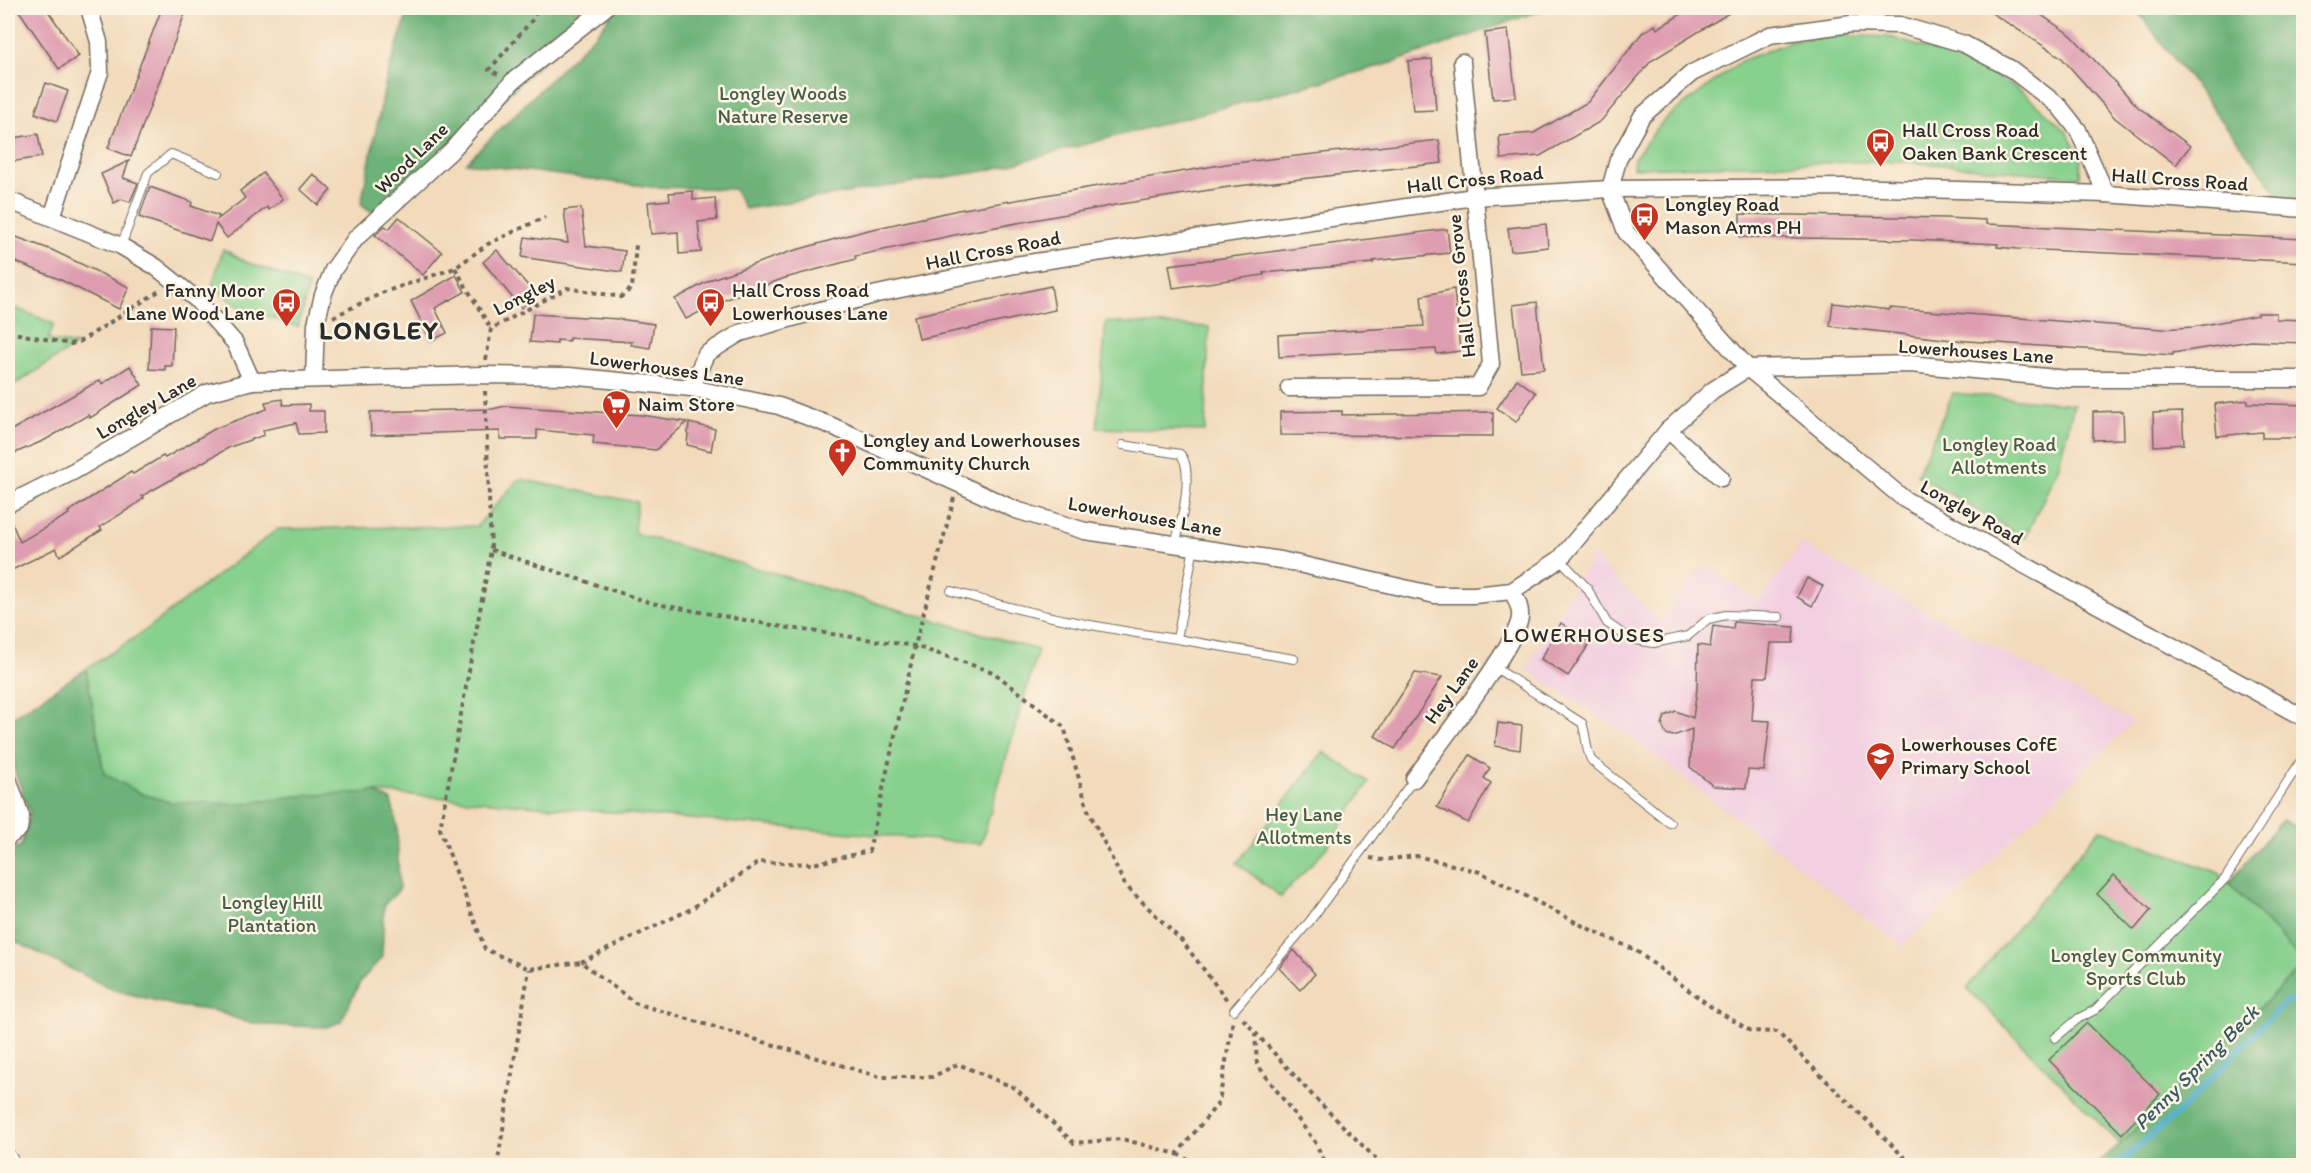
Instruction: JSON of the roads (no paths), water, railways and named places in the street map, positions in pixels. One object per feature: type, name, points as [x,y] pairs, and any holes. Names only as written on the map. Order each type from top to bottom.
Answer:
[{"type":"street","points":[[52,217],[100,72],[99,42],[89,8]]},
{"type":"street","name":"Wood Lane","points":[[314,378],[316,324],[323,295],[333,270],[356,238],[451,151],[513,81],[605,8]]},
{"type":"street","points":[[1610,189],[1618,160],[1642,116],[1692,73],[1770,35],[1851,24],[1900,25],[1964,44],[2011,69],[2059,106],[2078,130],[2106,194]]},
{"type":"street","name":"Hall Cross Grove","points":[[1289,388],[1478,387],[1491,364],[1462,62]]},
{"type":"street","name":"Hall Cross Road","points":[[691,388],[706,354],[740,333],[877,294],[1015,265],[1474,197],[1610,189],[1846,187],[2106,194],[2304,209]]},
{"type":"street","name":"Longley Road","points":[[1610,189],[1626,232],[1748,368],[1904,499],[2304,718]]},
{"type":"street","points":[[8,200],[121,246],[156,267],[196,299],[235,343],[252,381]]},
{"type":"street","name":"Lowerhouses Lane","points":[[314,378],[569,376],[691,388],[779,406],[832,426],[1016,510],[1085,531],[1281,560],[1436,595],[1474,595],[1512,591],[1560,559],[1668,430],[1713,390],[1748,368],[1910,364],[2068,379],[2304,379]]},
{"type":"street","name":"Longley Lane","points":[[8,504],[74,471],[207,393],[252,381],[314,378]]},
{"type":"street","points":[[1668,430],[1721,478]]},
{"type":"street","name":"Hey Lane","points":[[1414,779],[1494,667],[1520,618],[1519,605],[1512,591]]},
{"type":"street","points":[[8,780],[21,816],[19,829],[8,837]]},
{"type":"lane","points":[[121,246],[148,173],[171,154],[218,173]]},
{"type":"lane","points":[[1123,446],[1180,454],[1184,458],[1187,470],[1182,522],[1175,544]]},
{"type":"lane","points":[[1177,639],[1194,547]]},
{"type":"lane","points":[[1560,559],[1587,588],[1607,623],[1630,639],[1654,643],[1688,636],[1708,619],[1726,615],[1779,617]]},
{"type":"lane","points":[[951,591],[1019,612],[1118,631],[1294,659]]},
{"type":"lane","points":[[1494,667],[1582,723],[1587,735],[1588,756],[1592,761],[1670,824]]},
{"type":"lane","points":[[2055,1038],[2079,1018],[2095,1010],[2225,879],[2304,756]]},
{"type":"lane","points":[[1234,1010],[1310,921],[1414,779]]},
{"type":"waterway","name":"Penny Spring Beck","points":[[2115,1166],[2179,1112],[2285,1002],[2304,998]]},
{"type":"place","name":"Hall Cross Road Oaken Bank Crescent","points":[[1881,168]]},
{"type":"place","name":"Longley Road Mason Arms PH","points":[[1644,242]]},
{"type":"place","name":"Fanny Moor Lane Wood Lane","points":[[286,328]]},
{"type":"place","name":"Hall Cross Road Lowerhouses Lane","points":[[711,328]]},
{"type":"place","name":"Naim Store","points":[[617,430]]},
{"type":"place","name":"Longley and Lowerhouses Community Church","points":[[842,478]]},
{"type":"place","name":"Lowerhouses CofE Primary School","points":[[1880,782]]},
{"type":"district","name":"LONGLEY","points":[[379,330]]},
{"type":"district","name":"LOWERHOUSES","points":[[1584,634]]},
{"type":"park label","name":"Longley Woods Nature Reserve","points":[[783,104]]},
{"type":"park label","name":"Longley Road Allotments","points":[[1999,456]]},
{"type":"park label","name":"Hey Lane Allotments","points":[[1304,826]]},
{"type":"park label","name":"Longley Hill Plantation","points":[[272,914]]},
{"type":"park label","name":"Longley Community Sports Club","points":[[2136,966]]}]
